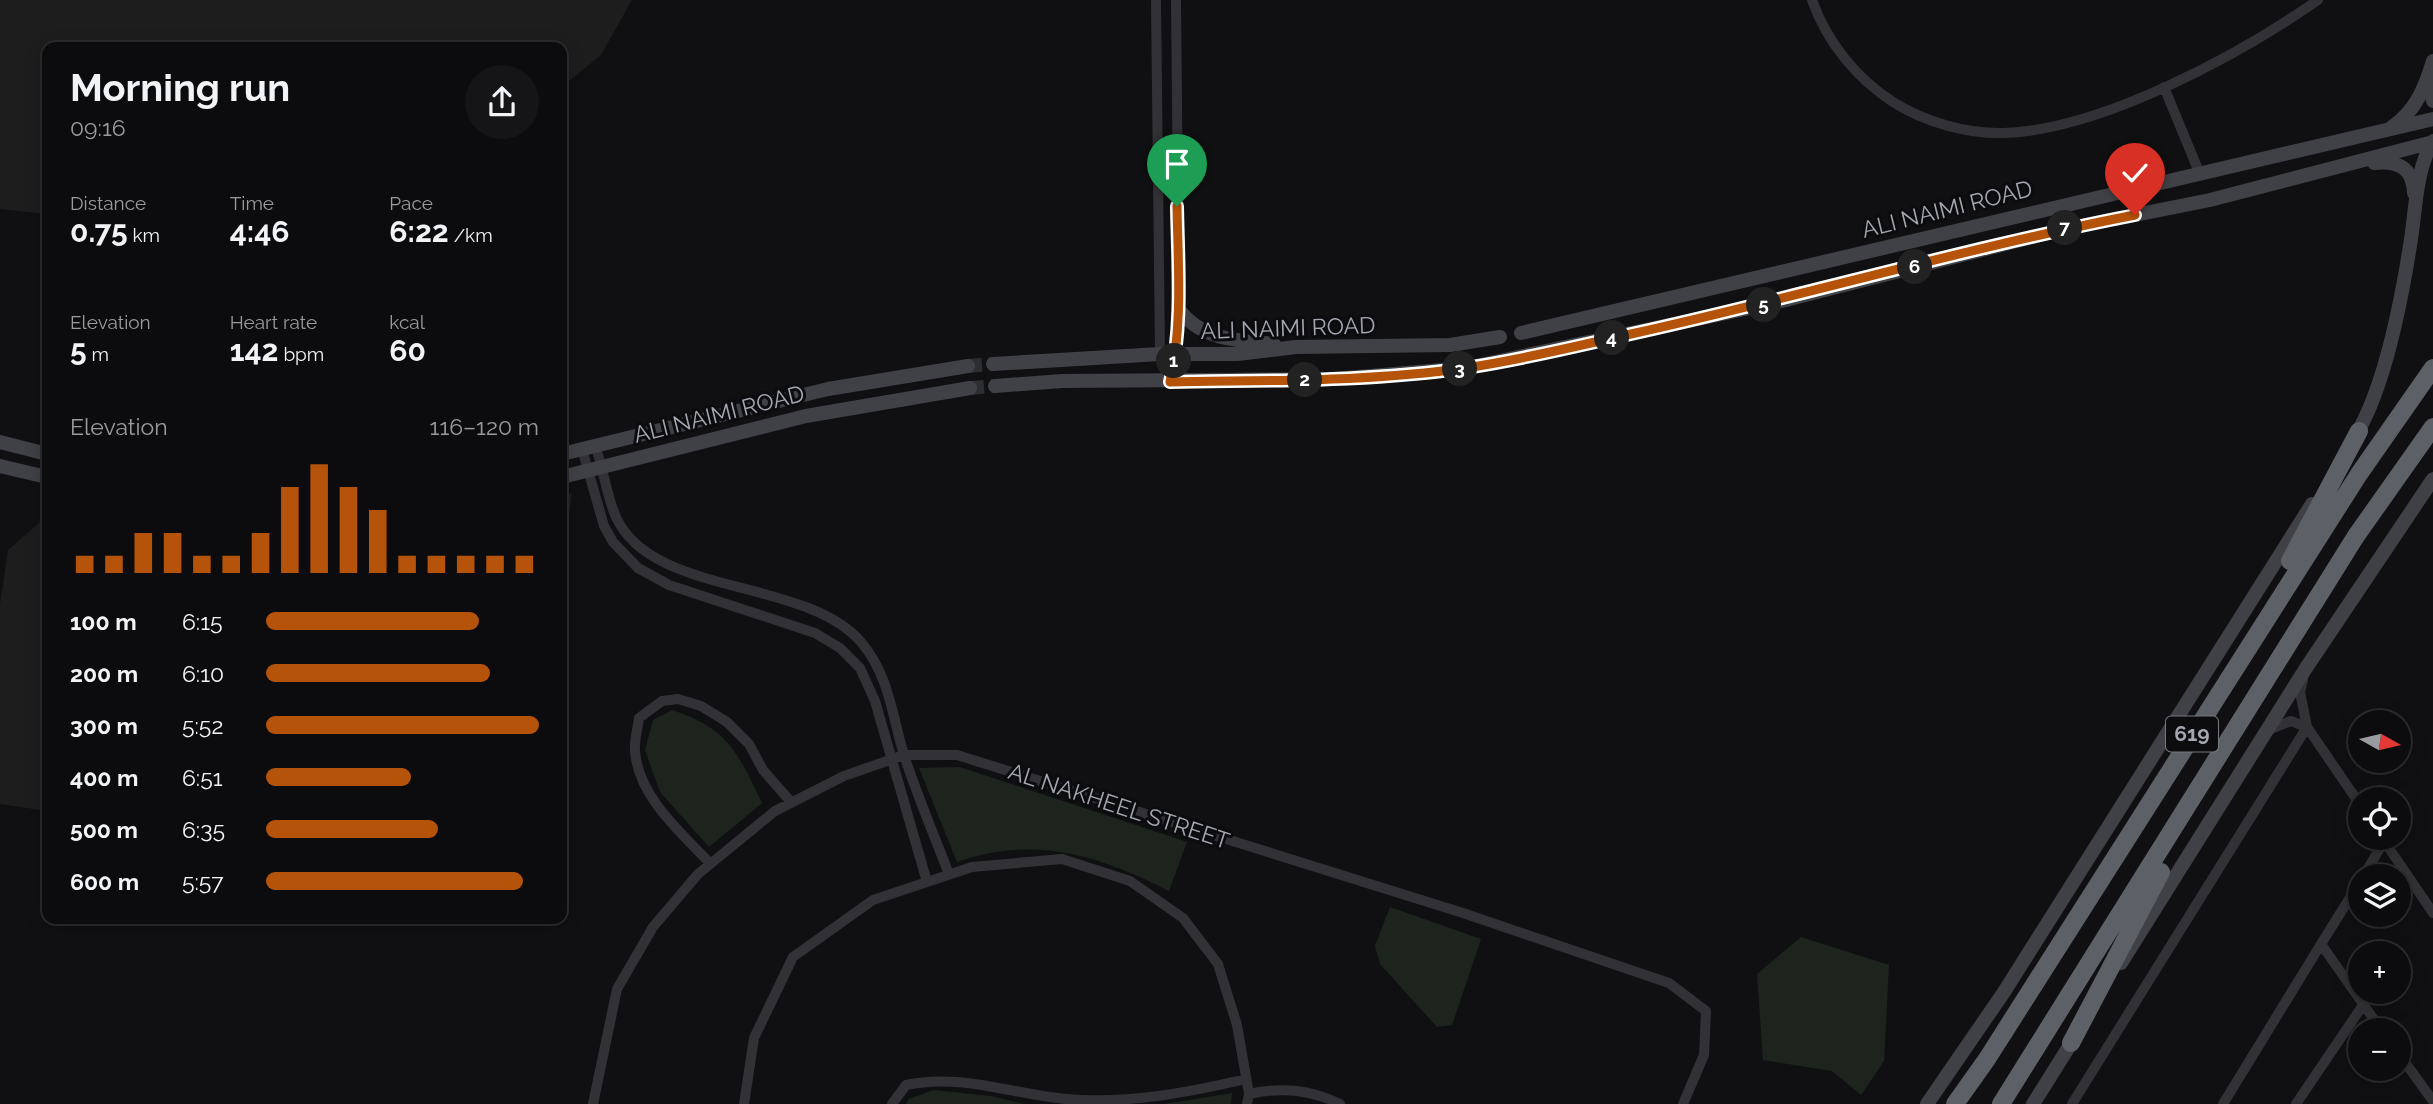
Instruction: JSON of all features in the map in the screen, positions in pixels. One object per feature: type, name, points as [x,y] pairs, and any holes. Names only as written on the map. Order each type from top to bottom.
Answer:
[{"type":"highway","name":"619","points":[[1955,1104],[1987,1059],[2359,474],[2433,368]]},
{"type":"highway","name":"619","points":[[2001,1104],[2356,536],[2433,427]]},
{"type":"highway","points":[[2214,700],[2359,431]]},
{"type":"highway","points":[[2071,1043],[2222,754]]},
{"type":"main road","points":[[2385,131],[2413,107],[2433,61]]},
{"type":"main road","points":[[2433,67],[2433,101]]},
{"type":"main road","name":"ALI NAIMI ROAD","points":[[1521,333],[2433,119]]},
{"type":"main road","points":[[2336,169],[2433,142]]},
{"type":"main road","points":[[1927,1104],[2004,992],[2359,431],[2392,335],[2422,165],[2433,142]]},
{"type":"main road","points":[[2336,169],[2384,162],[2404,167],[2410,174],[2414,190],[2412,233]]},
{"type":"main road","name":"ALI NAIMI ROAD","points":[[995,386],[1334,379],[1415,374],[1522,359],[1778,302],[2060,230],[2210,200],[2336,169]]},
{"type":"main road","points":[[1179,310],[1197,329],[1219,337],[1296,347]]},
{"type":"main road","name":"ALI NAIMI ROAD","points":[[993,364],[1160,354],[1237,354],[1296,347],[1440,345],[1500,337]]},
{"type":"main road","points":[[1010,363],[1003,368],[1001,375],[1004,381],[1012,384]]},
{"type":"main road","name":"ALI NAIMI ROAD","points":[[567,453],[828,388],[968,366]]},
{"type":"main road","points":[[938,370],[947,373],[950,380],[947,389],[942,392]]},
{"type":"main road","name":"ALI NAIMI ROAD","points":[[567,476],[806,416],[970,388]]},
{"type":"main road","points":[[0,442],[42,453]]},
{"type":"main road","points":[[0,466],[42,476]]},
{"type":"main road","points":[[2033,1104],[2306,668],[2433,479]]},
{"type":"street","points":[[1156,0],[1160,354],[1170,382]]},
{"type":"street","points":[[1170,382],[1176,355],[1179,310],[1176,0]]},
{"type":"street","points":[[1812,0],[1828,34],[1869,84],[1913,113],[1954,127],[2002,133],[2050,127],[2164,87],[2267,34],[2318,0]]},
{"type":"street","points":[[2164,87],[2199,172]]},
{"type":"street","points":[[589,448],[603,466],[616,518],[646,553],[694,573],[806,607],[859,640],[877,664],[888,690],[904,755],[949,874]]},
{"type":"street","points":[[589,448],[587,470],[604,526],[618,549],[638,568],[669,585],[814,634],[841,648],[860,668],[875,701],[889,760],[927,882]]},
{"type":"street","points":[[2306,668],[2300,692],[2307,727],[2348,787]]},
{"type":"street","points":[[710,863],[668,818],[643,783],[635,751],[639,718],[662,701],[678,699],[701,706],[727,722],[749,744],[763,770],[791,802]]},
{"type":"street","points":[[2267,730],[2291,721],[2307,727]]},
{"type":"street","points":[[2072,1104],[2307,727]]},
{"type":"street","name":"AL NAKHEEL STREET","points":[[593,1104],[617,989],[653,927],[710,863],[775,811],[844,776],[904,755],[957,755],[1463,913],[1669,983],[1706,1011],[1704,1055],[1683,1104]]},
{"type":"street","points":[[2390,850],[2433,913]]},
{"type":"street","points":[[744,1104],[754,1038],[793,957],[873,900],[972,867],[1062,859],[1130,881],[1182,918],[1218,964],[1237,1025],[1248,1099],[1280,1087],[1328,1098],[1340,1104]]},
{"type":"street","points":[[2223,1104],[2348,901]]},
{"type":"street","points":[[2321,944],[2372,1018]]},
{"type":"street","points":[[2296,1104],[2363,1005]]},
{"type":"street","points":[[2411,1072],[2429,1100]]},
{"type":"street","points":[[892,1104],[906,1085],[925,1081],[981,1083],[1063,1099],[1127,1101],[1246,1079]]},
{"type":"shaded area","points":[[0,0],[632,0],[601,55],[567,83],[567,42],[42,42],[42,213],[0,209]]},
{"type":"shaded area","points":[[572,493],[567,530],[567,494]]},
{"type":"shaded area","points":[[42,512],[42,810],[0,804],[0,604],[8,550],[39,523]]},
{"type":"shaded area","points":[[672,710],[706,725],[729,744],[746,770],[762,803],[709,847],[660,792],[645,750],[653,720]]},
{"type":"shaded area","points":[[960,767],[1187,842],[1169,891],[1117,867],[1066,853],[1013,850],[957,862],[919,768]]},
{"type":"shaded area","points":[[1390,907],[1481,939],[1452,1025],[1437,1027],[1380,964],[1375,946]]},
{"type":"shaded area","points":[[1801,937],[1889,965],[1884,1061],[1861,1095],[1832,1071],[1763,1060],[1757,974]]},
{"type":"shaded area","points":[[933,1090],[991,1096],[1024,1104],[906,1104],[909,1099]]},
{"type":"shaded area","points":[[1232,1093],[1231,1104],[1164,1104]]},
{"type":"tunnel","points":[[968,366],[993,364]]},
{"type":"tunnel","points":[[970,388],[995,386]]},
{"type":"route","points":[[1177,206],[1179,310],[1176,355],[1170,382],[1334,379],[1415,374],[1522,359],[1778,302],[2060,230],[2135,215]]}]
